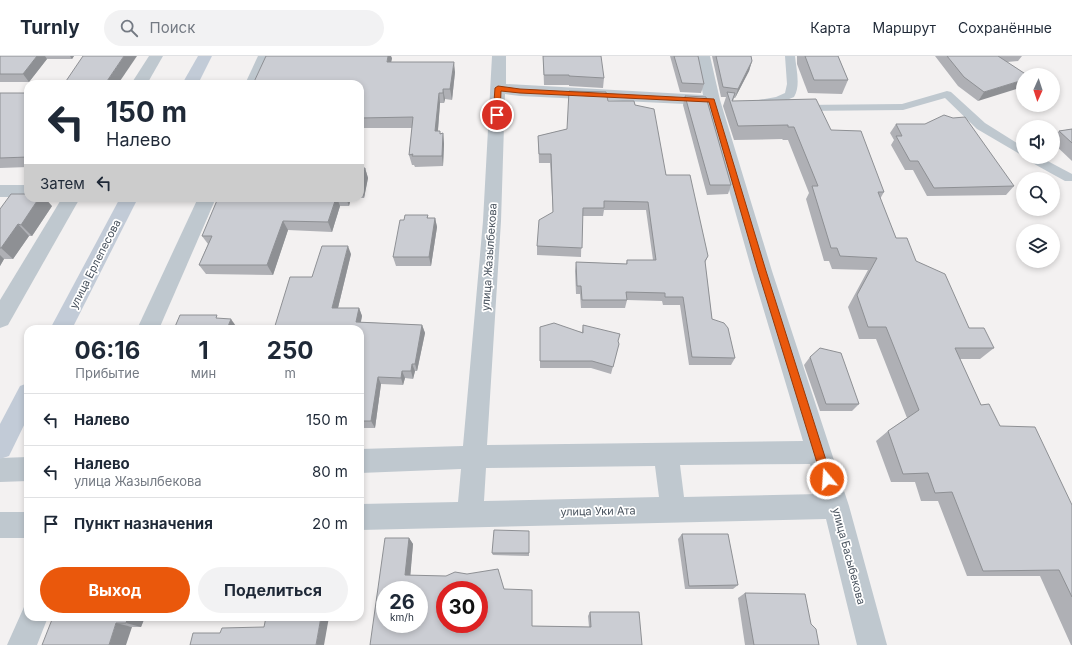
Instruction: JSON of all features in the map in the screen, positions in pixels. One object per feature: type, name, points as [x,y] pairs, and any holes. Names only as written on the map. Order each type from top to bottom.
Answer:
[{"type":"main road","points":[[192,80],[205,56]]},
{"type":"main road","name":"улица Ерлепесова","points":[[63,325],[127,202]]},
{"type":"main road","points":[[0,448],[24,401]]},
{"type":"street","points":[[141,80],[156,56]]},
{"type":"street","points":[[255,80],[265,56]]},
{"type":"street","name":"улица Жазылбекова","points":[[470,514],[473,457],[492,221],[499,56]]},
{"type":"street","name":"улица Басыбекова","points":[[703,56],[719,101],[762,271],[836,506],[872,645]]},
{"type":"street","points":[[498,88],[520,91],[719,101]]},
{"type":"street","points":[[0,191],[24,191]]},
{"type":"street","points":[[0,319],[69,202]]},
{"type":"street","points":[[150,325],[205,202]]},
{"type":"street","points":[[364,460],[818,452]]},
{"type":"street","points":[[666,454],[673,509]]},
{"type":"street","points":[[0,470],[24,469]]},
{"type":"street","name":"улица Уки Ата","points":[[364,517],[836,506]]},
{"type":"street","points":[[0,525],[24,525]]},
{"type":"street","points":[[22,645],[32,621]]},
{"type":"lane","points":[[790,56],[792,84],[790,95],[764,103],[746,104],[775,108],[859,109],[903,107],[947,94],[981,126],[1016,148]]},
{"type":"lane","points":[[1044,164],[1069,178]]},
{"type":"building","points":[[0,56],[37,56],[23,74],[0,74]]},
{"type":"building","points":[[83,56],[124,56],[108,80],[67,80]]},
{"type":"building","points":[[266,56],[388,56],[387,62],[454,62],[450,89],[443,89],[443,93],[439,93],[435,131],[440,131],[440,134],[443,133],[442,156],[409,155],[413,117],[364,118],[364,80],[255,80]]},
{"type":"building","points":[[543,56],[601,56],[604,78],[569,75],[544,75]]},
{"type":"building","points":[[674,56],[698,56],[704,84],[682,83]]},
{"type":"building","points":[[716,56],[751,56],[752,61],[738,89],[723,87]]},
{"type":"building","points":[[805,56],[838,56],[848,80],[814,80]]},
{"type":"building","points":[[947,56],[998,56],[1016,68],[1016,82],[984,92],[964,77]]},
{"type":"building","points":[[569,91],[606,92],[608,101],[634,101],[635,105],[654,109],[666,175],[690,175],[708,256],[705,261],[712,319],[724,323],[728,328],[735,358],[692,357],[683,297],[665,297],[665,293],[626,292],[627,300],[582,300],[581,286],[577,286],[576,262],[627,264],[627,260],[656,260],[648,202],[604,201],[604,208],[583,208],[582,248],[537,246],[539,220],[553,212],[551,154],[539,154],[538,136],[567,129]]},
{"type":"building","points":[[727,92],[735,93],[732,101],[816,99],[831,130],[861,131],[884,192],[878,192],[896,238],[907,238],[916,261],[945,274],[969,328],[984,328],[994,348],[955,348],[981,405],[989,404],[1000,426],[1035,427],[1072,505],[1072,597],[1059,570],[983,571],[952,492],[935,493],[928,473],[903,474],[888,431],[919,410],[886,327],[868,327],[857,295],[877,258],[840,256],[837,248],[831,248],[812,186],[818,186],[794,127],[788,127],[788,125],[738,126]]},
{"type":"building","points":[[0,93],[24,93],[24,157],[0,158]]},
{"type":"building","points":[[685,96],[706,97],[731,185],[710,185]]},
{"type":"building","points":[[944,115],[953,118],[965,117],[1014,186],[934,188],[918,161],[910,161],[896,136],[902,136],[896,124],[925,124]]},
{"type":"building","points":[[1072,129],[1072,143],[1060,132]]},
{"type":"building","points":[[11,194],[24,194],[24,202],[36,202],[21,225],[18,224],[1,248],[0,248],[0,209]]},
{"type":"building","points":[[216,202],[335,202],[328,222],[283,221],[267,265],[199,265],[212,236],[202,236]]},
{"type":"building","points":[[405,215],[428,215],[427,218],[435,218],[429,257],[393,257],[400,220],[404,220]]},
{"type":"building","points":[[322,246],[348,246],[332,308],[359,308],[356,322],[422,325],[415,364],[412,364],[411,371],[402,371],[401,378],[378,377],[371,421],[364,421],[364,325],[275,325],[290,277],[312,277]]},
{"type":"building","points":[[180,315],[217,315],[216,318],[231,319],[229,325],[176,325]]},
{"type":"building","points":[[554,323],[583,333],[583,325],[620,334],[613,367],[592,361],[540,361],[540,327]]},
{"type":"building","points":[[820,348],[841,353],[859,404],[826,404],[810,357]]},
{"type":"building","points":[[494,530],[529,531],[529,553],[492,553]]},
{"type":"building","points":[[682,534],[728,534],[738,585],[689,586]]},
{"type":"building","points":[[385,538],[409,538],[405,575],[446,576],[455,572],[467,574],[498,569],[504,589],[532,590],[532,626],[591,627],[590,612],[639,612],[642,645],[370,645],[376,602],[376,633],[428,633],[428,581],[379,581]]},
{"type":"building","points":[[745,593],[805,594],[811,624],[816,629],[819,645],[754,645]]},
{"type":"building","points":[[51,621],[127,621],[126,623],[116,623],[109,645],[42,645]]},
{"type":"building","points":[[265,621],[320,621],[316,645],[190,645],[193,633],[220,633],[222,628],[264,627]]},
{"type":"route","points":[[497,115],[498,88],[520,91],[712,100],[762,271],[827,479]]}]
